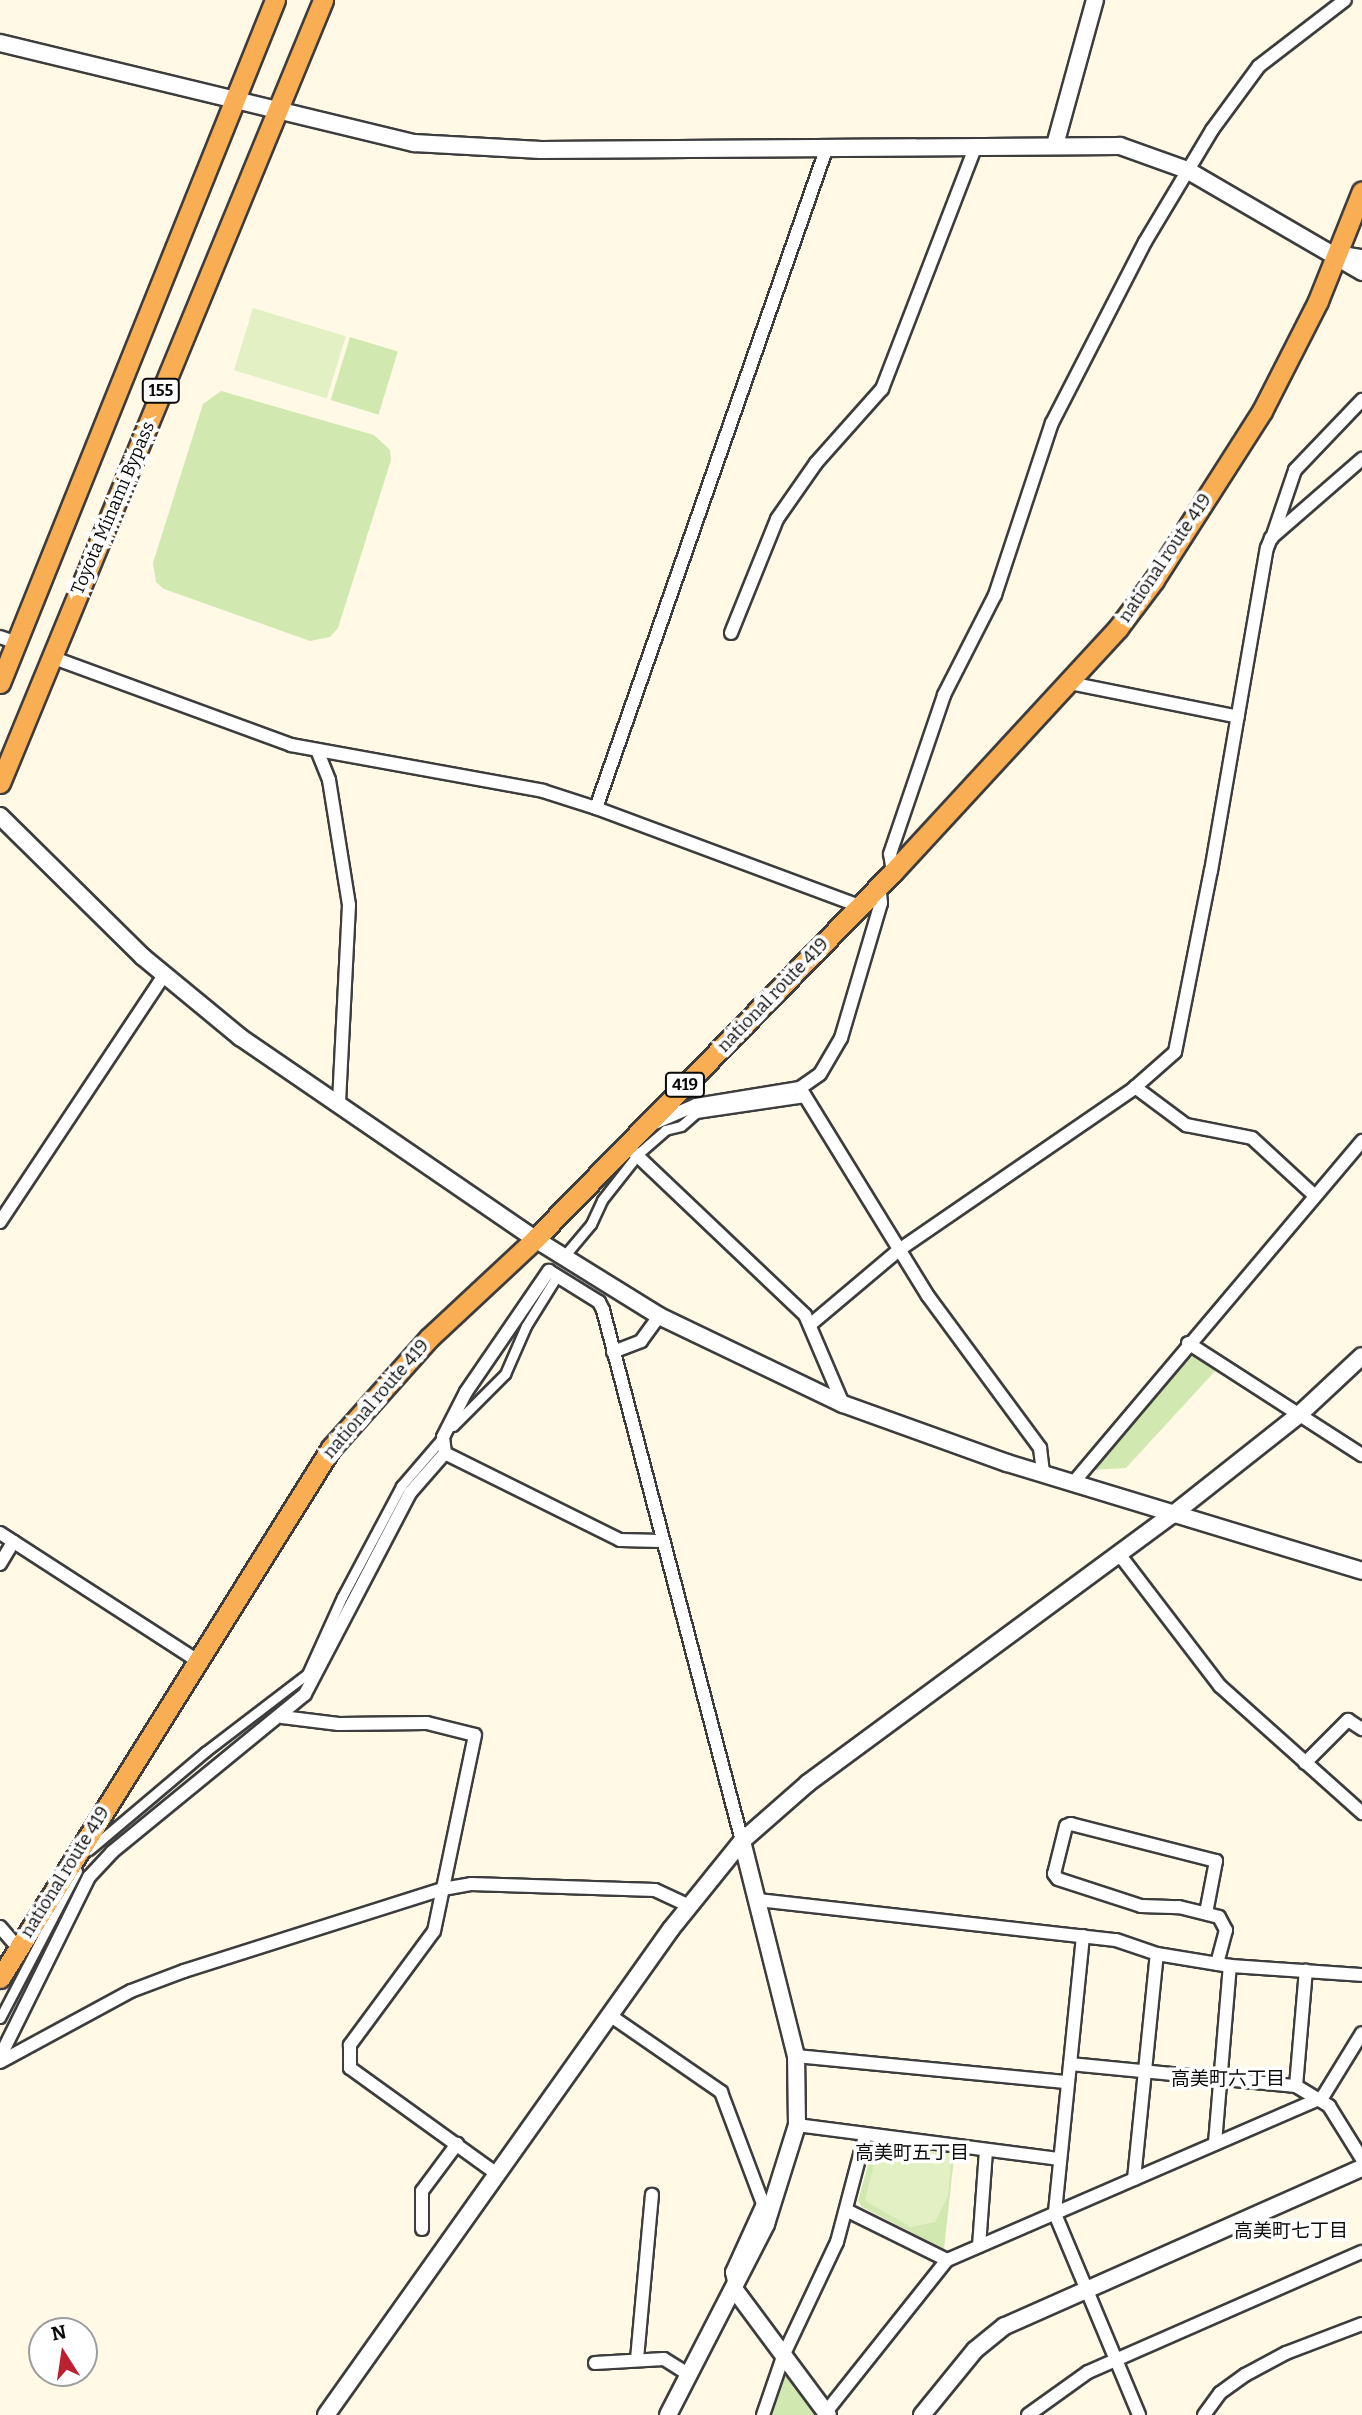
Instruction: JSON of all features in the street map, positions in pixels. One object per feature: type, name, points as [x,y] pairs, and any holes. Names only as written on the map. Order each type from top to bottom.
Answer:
[{"type":"highway","name":"155","points":[[0,683],[8,640],[235,103],[275,0]]},
{"type":"highway","name":"Toyota Minami Bypass","points":[[0,783],[323,0]]},
{"type":"highway","name":"national route 419","points":[[0,1978],[196,1660],[331,1448],[429,1338],[633,1149],[645,1126],[860,906],[1070,683],[1154,580],[1262,411],[1318,302],[1362,191]]},
{"type":"street","points":[[1055,145],[1095,0]]},
{"type":"street","points":[[565,1255],[633,1149],[665,1130],[681,1126],[696,1112],[802,1092],[820,1074],[841,1038],[881,903],[890,854],[944,695],[995,595],[1052,423],[1187,170],[1259,66],[1345,0]]},
{"type":"street","points":[[0,43],[378,137],[452,146],[541,150],[1121,146],[1187,170],[1336,254],[1362,272]]},
{"type":"street","points":[[731,634],[777,519],[816,463],[882,389],[976,145]]},
{"type":"street","points":[[596,808],[827,147]]},
{"type":"street","points":[[1336,254],[1362,258]]},
{"type":"street","points":[[811,1324],[899,1251],[1135,1087],[1175,1052],[1271,538],[1295,470],[1362,400]]},
{"type":"street","points":[[1271,538],[1362,459]]},
{"type":"street","points":[[51,657],[291,745],[543,792],[596,808],[860,906]]},
{"type":"street","points":[[1070,683],[1238,717]]},
{"type":"street","points":[[317,750],[329,780],[349,905],[339,1105]]},
{"type":"street","points":[[0,816],[164,975],[240,1037],[535,1239],[565,1255],[659,1316],[843,1404],[1172,1515],[1362,1571]]},
{"type":"street","points":[[0,1222],[164,975]]},
{"type":"street","points":[[1135,1087],[1186,1125],[1252,1138],[1314,1195]]},
{"type":"street","points":[[645,1126],[695,1105],[802,1092]]},
{"type":"street","points":[[802,1092],[899,1251],[1040,1448],[1043,1473]]},
{"type":"street","points":[[1073,1483],[1188,1342],[1362,1141]]},
{"type":"street","points":[[633,1149],[811,1324],[843,1404]]},
{"type":"street","points":[[0,2060],[20,2010],[102,1861],[282,1717],[316,1675],[410,1493],[445,1453],[443,1437],[466,1392],[549,1271],[599,1302],[758,1900],[796,2056],[797,2125],[774,2203],[735,2290],[668,2415]]},
{"type":"street","points":[[0,2018],[92,1846],[307,1674],[342,1597],[401,1486],[443,1437],[505,1374],[526,1326],[557,1276]]},
{"type":"street","points":[[613,1352],[641,1341],[659,1316]]},
{"type":"street","points":[[1188,1342],[1362,1455]]},
{"type":"street","points":[[326,2415],[689,1906],[742,1841],[808,1783],[1172,1515],[1301,1413],[1362,1356]]},
{"type":"street","points":[[445,1453],[620,1540],[661,1541]]},
{"type":"street","points":[[0,1533],[196,1660]]},
{"type":"street","points":[[0,1564],[13,1542]]},
{"type":"street","points":[[1119,1554],[1220,1686],[1362,1813]]},
{"type":"street","points":[[282,1717],[339,1724],[427,1723],[475,1735],[434,1931],[350,2045],[350,2068],[497,2174]]},
{"type":"street","points":[[1305,1763],[1348,1720],[1362,1730]]},
{"type":"street","points":[[1206,1913],[1216,1861],[1071,1824],[1066,1826],[1054,1874],[1058,1879],[1141,1906],[1206,1913],[1222,1920],[1226,1930],[1215,2143]]},
{"type":"street","points":[[0,2060],[131,1992],[184,1970],[443,1889],[471,1884],[655,1890],[689,1906]]},
{"type":"street","points":[[758,1900],[1083,1936],[1137,1944],[1157,1954],[1223,1965],[1362,1975]]},
{"type":"street","points":[[0,1927],[18,1948]]},
{"type":"street","points":[[1083,1936],[1055,2214],[1139,2415]]},
{"type":"street","points":[[1134,2179],[1157,1954]]},
{"type":"street","points":[[1296,2086],[1306,1970]]},
{"type":"street","points":[[611,2016],[721,2092],[763,2204],[732,2272],[735,2290],[827,2413],[947,2260],[1322,2098],[1362,2033]]},
{"type":"street","points":[[796,2056],[1068,2082]]},
{"type":"street","points":[[1070,2064],[1296,2086],[1322,2098],[1362,2159]]},
{"type":"street","points":[[797,2125],[865,2136],[1060,2159]]},
{"type":"street","points":[[763,2415],[784,2354],[837,2242],[865,2136]]},
{"type":"street","points":[[422,2229],[422,2191],[457,2144]]},
{"type":"street","points":[[979,2246],[986,2150]]},
{"type":"street","points":[[922,2415],[975,2350],[1005,2326],[1085,2287],[1362,2168]]},
{"type":"street","points":[[637,2359],[652,2195]]},
{"type":"street","points":[[846,2210],[947,2260]]},
{"type":"street","points":[[1028,2415],[1088,2371],[1362,2252]]},
{"type":"street","points":[[1204,2415],[1220,2393],[1245,2375],[1286,2353],[1362,2323]]},
{"type":"street","points":[[595,2363],[664,2359],[688,2374]]},
{"type":"green space","points":[[253,308],[346,336],[327,399],[234,370]]},
{"type":"green space","points":[[350,337],[398,352],[379,415],[331,400]]},
{"type":"green space","points":[[221,391],[374,435],[390,450],[391,460],[338,628],[330,637],[310,641],[164,589],[156,582],[153,563],[203,404]]},
{"type":"green space","points":[[1189,1352],[1217,1369],[1126,1468],[1092,1470]]},
{"type":"green space","points":[[880,2139],[955,2149],[944,2249],[862,2207],[858,2201],[874,2143]]},
{"type":"green space","points":[[879,2143],[952,2152],[948,2196],[935,2222],[911,2227],[865,2201]]},
{"type":"green space","points":[[788,2376],[819,2415],[765,2415],[778,2379]]},
{"type":"district","name":"高美町六丁目","points":[[1228,2079]]},
{"type":"district","name":"高美町五丁目","points":[[912,2153]]},
{"type":"district","name":"高美町七丁目","points":[[1291,2231]]}]
